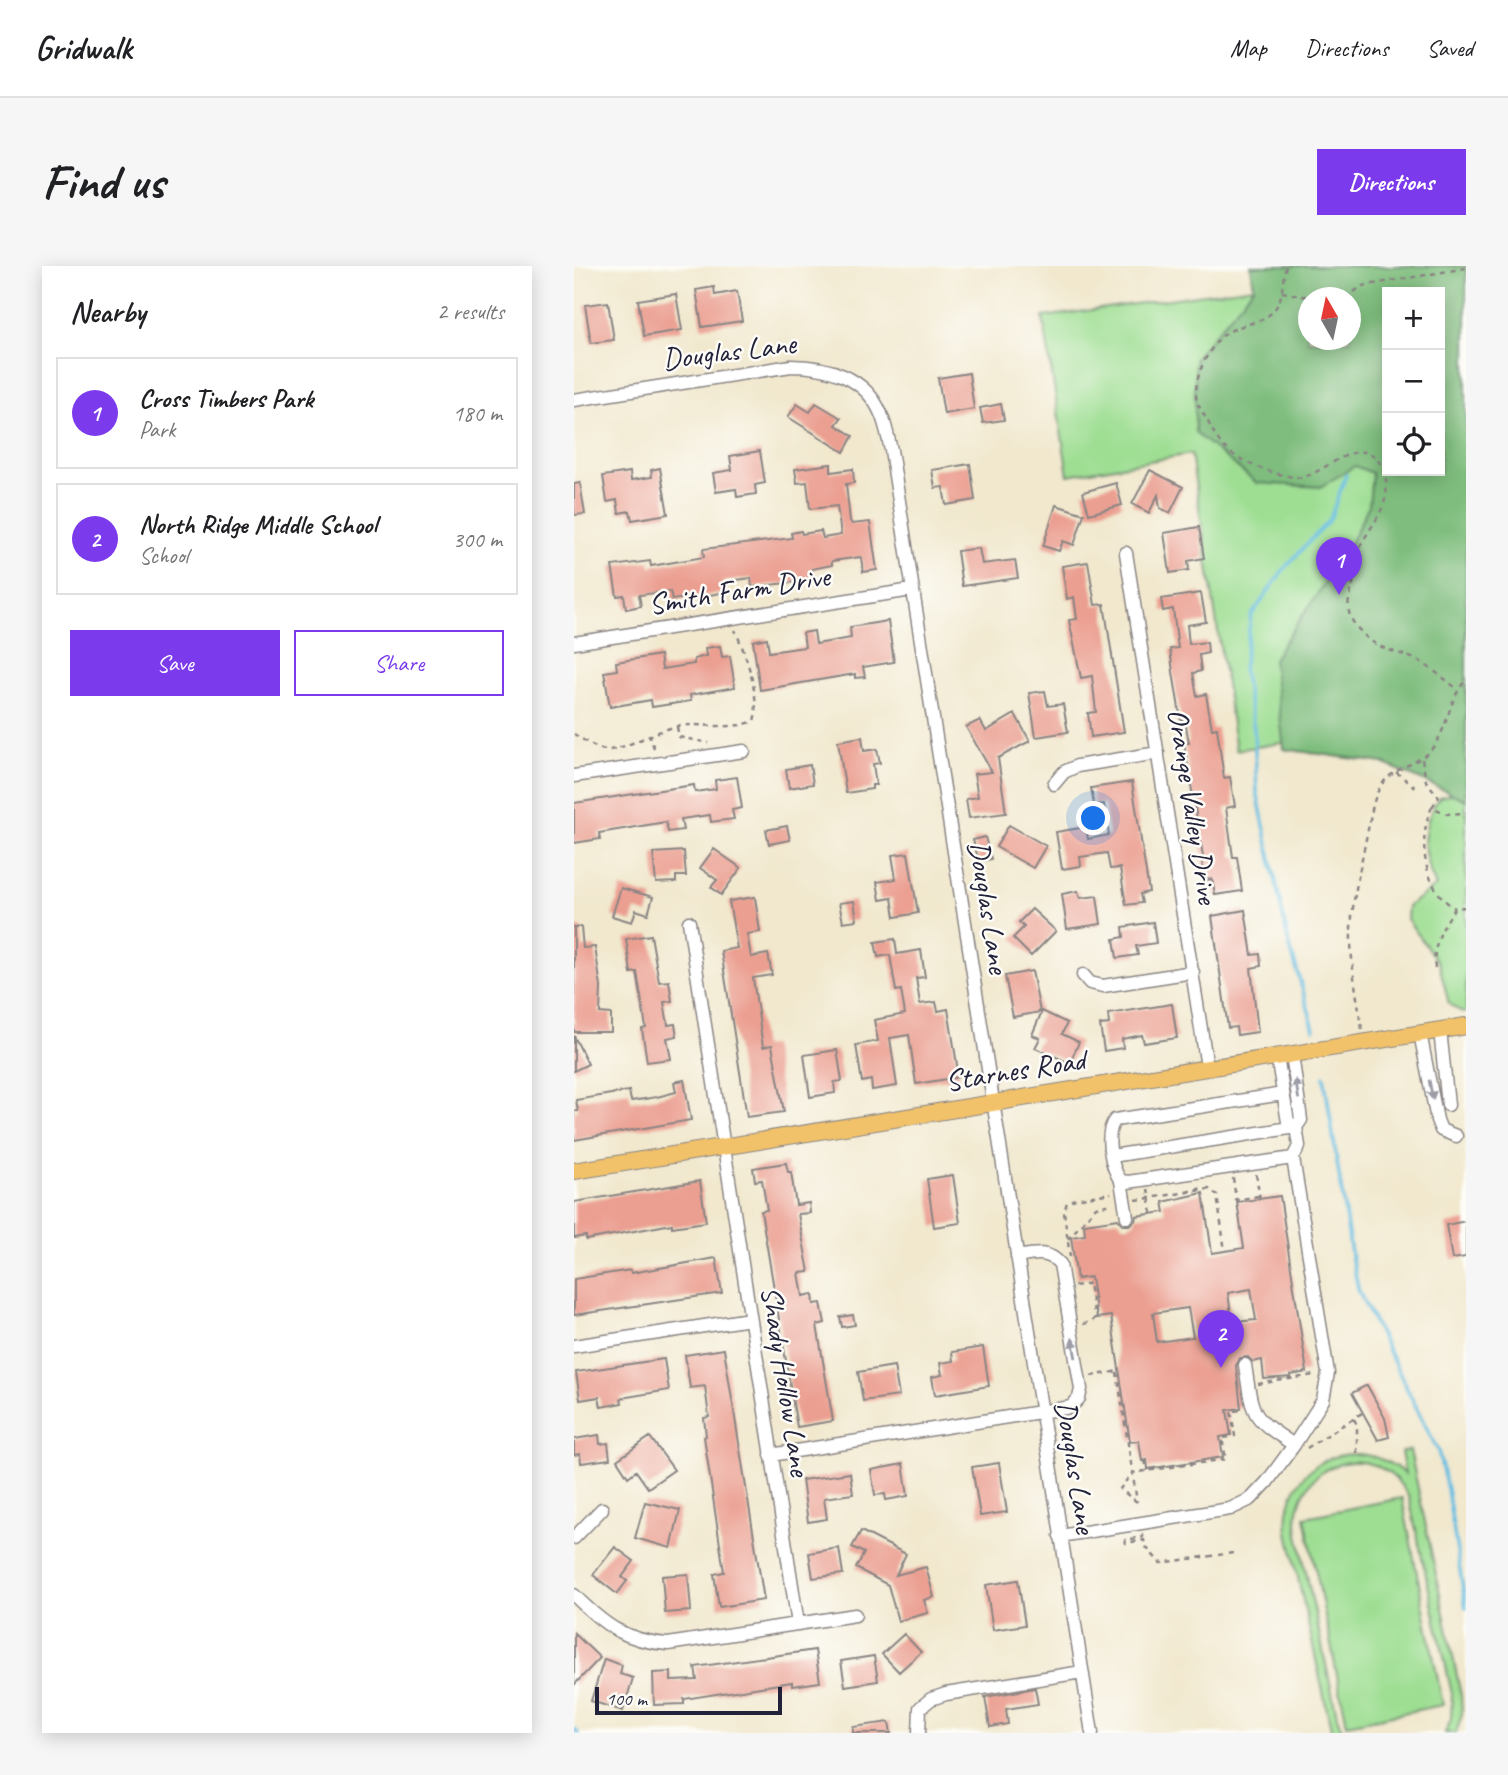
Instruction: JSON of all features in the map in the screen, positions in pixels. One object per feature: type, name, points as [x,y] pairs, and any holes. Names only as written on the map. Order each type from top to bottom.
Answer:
[{"type":"main road","name":"Starnes Road","points":[[574,1171],[1466,1026]]},
{"type":"street","name":"Douglas Lane","points":[[574,400],[791,366],[810,366],[842,374],[863,388],[874,400],[881,414],[891,450],[1092,1733]]},
{"type":"street","name":"Orange Valley Drive","points":[[1126,553],[1207,1067]]},
{"type":"street","name":"Smith Farm Drive","points":[[574,643],[912,590]]},
{"type":"street","points":[[574,776],[744,751]]},
{"type":"street","points":[[1054,783],[1064,772],[1077,766],[1158,753]]},
{"type":"street","name":"Shady Hollow Lane","points":[[689,922],[798,1624]]},
{"type":"street","points":[[1083,975],[1090,983],[1103,986],[1193,972]]},
{"type":"street","points":[[1440,1030],[1448,1105]]},
{"type":"street","points":[[1420,1033],[1437,1120],[1441,1130],[1456,1136]]},
{"type":"street","points":[[1284,1055],[1283,1094],[1288,1122],[1296,1128]]},
{"type":"street","points":[[1060,1536],[1230,1509],[1251,1499],[1294,1445],[1323,1400],[1328,1373],[1293,1158],[1299,1146],[1296,1128],[1301,1120],[1284,1055]]},
{"type":"street","points":[[1127,1217],[1109,1134],[1115,1120],[1283,1094]]},
{"type":"street","points":[[1112,1156],[1296,1128]]},
{"type":"street","points":[[1123,1192],[1128,1182],[1293,1158]]},
{"type":"street","points":[[771,1455],[1071,1407],[1079,1398],[1081,1389],[1060,1264],[1054,1257],[1044,1254],[1017,1257]]},
{"type":"street","points":[[574,1346],[750,1319]]},
{"type":"street","points":[[1245,1365],[1254,1413],[1259,1421],[1294,1445]]},
{"type":"street","points":[[574,1538],[602,1509]]},
{"type":"street","points":[[574,1595],[612,1629],[643,1642],[668,1644],[855,1615]]},
{"type":"street","points":[[919,1733],[920,1708],[931,1699],[983,1686],[1082,1672]]},
{"type":"path","points":[[1286,266],[1279,304],[1271,314],[1230,331],[1218,340],[1200,374],[1196,388],[1198,404],[1219,442],[1232,455],[1290,477],[1304,477],[1353,453],[1370,454],[1377,459],[1385,476],[1385,501],[1358,550],[1348,613],[1352,622],[1373,644],[1420,662],[1458,690]]},
{"type":"path","points":[[1361,287],[1466,268]]},
{"type":"path","points":[[1282,292],[1298,295]]},
{"type":"path","points":[[574,734],[597,748],[609,750],[649,734],[677,727],[700,724],[716,728],[730,727],[754,721],[755,705],[747,658],[733,618]]},
{"type":"path","points":[[1364,1042],[1351,930],[1354,897],[1374,802],[1383,783],[1396,772],[1422,758],[1433,747],[1458,690],[1466,680]]},
{"type":"path","points":[[677,727],[679,737],[709,741],[712,756]]},
{"type":"path","points":[[649,734],[660,764]]},
{"type":"path","points":[[1422,758],[1426,781],[1439,797],[1432,807],[1424,831],[1425,856],[1441,897],[1455,908],[1466,906]]},
{"type":"path","points":[[1396,772],[1417,789],[1417,792]]},
{"type":"path","points":[[1432,807],[1447,814],[1466,813]]},
{"type":"path","points":[[1435,968],[1438,939],[1455,908]]},
{"type":"path","points":[[1232,1175],[1236,1200],[1259,1198],[1255,1171]]},
{"type":"path","points":[[1202,1185],[1202,1188],[1186,1190],[1185,1193],[1184,1188],[1202,1185]]},
{"type":"path","points":[[1070,1261],[1063,1212],[1067,1202],[1123,1192],[1150,1198],[1209,1189],[1217,1195],[1225,1251]]},
{"type":"path","points":[[1068,1239],[1096,1207],[1123,1192]]},
{"type":"path","points":[[1149,1192],[1152,1214]]},
{"type":"path","points":[[1074,1286],[1091,1283],[1095,1318],[1080,1325]]},
{"type":"path","points":[[1088,1376],[1118,1372],[1132,1473],[1137,1502],[1120,1489],[1132,1473],[1226,1459],[1221,1438],[1235,1436],[1231,1411],[1244,1410]]},
{"type":"path","points":[[1249,1389],[1255,1384],[1315,1375]]},
{"type":"path","points":[[1294,1445],[1306,1449],[1362,1413]]},
{"type":"path","points":[[1354,1419],[1357,1424],[1357,1453]]},
{"type":"path","points":[[1145,1460],[1147,1471]]},
{"type":"path","points":[[1142,1531],[1143,1537],[1125,1540],[1126,1543],[1144,1540],[1145,1546],[1160,1563],[1233,1553]]},
{"type":"green space","points":[[1251,266],[1466,266],[1466,714],[1236,750],[1191,454],[1068,475],[1043,317],[1254,287]]},
{"type":"green space","points":[[1251,266],[1466,266],[1466,800],[1383,763],[1284,749],[1273,659],[1346,552],[1369,505],[1372,473],[1355,466],[1320,487],[1257,483],[1195,433],[1195,358],[1254,287]]},
{"type":"green space","points":[[1466,791],[1466,1012],[1463,1013],[1449,1004],[1439,964],[1407,919],[1408,906],[1436,886],[1427,862],[1424,840],[1433,808],[1439,797]]},
{"type":"green space","points":[[1410,1450],[1461,1695],[1462,1714],[1456,1733],[1445,1733],[1451,1718],[1452,1694],[1409,1498],[1395,1478],[1377,1466],[1357,1462],[1337,1465],[1320,1474],[1306,1489],[1298,1509],[1298,1534],[1337,1716],[1343,1733],[1332,1733],[1288,1532],[1289,1508],[1296,1488],[1308,1472],[1325,1461],[1344,1455],[1364,1455],[1385,1461],[1405,1474],[1401,1452]]},
{"type":"green space","points":[[1402,1498],[1443,1705],[1347,1724],[1305,1517]]},
{"type":"building","points":[[714,287],[715,295],[737,291],[742,321],[702,327],[696,290]]},
{"type":"building","points":[[676,294],[682,330],[644,336],[638,300]]},
{"type":"building","points":[[608,302],[614,340],[591,343],[585,305]]},
{"type":"building","points":[[969,373],[974,409],[944,414],[938,378]]},
{"type":"building","points":[[816,403],[841,418],[836,425],[853,436],[844,452],[788,417],[797,404],[810,412]]},
{"type":"building","points":[[1001,404],[1004,420],[983,423],[980,408]]},
{"type":"building","points":[[760,451],[765,483],[755,485],[756,494],[737,497],[736,489],[716,492],[713,473],[732,470],[730,456]]},
{"type":"building","points":[[831,464],[831,472],[853,469],[854,483],[846,484],[850,521],[852,524],[870,522],[877,570],[863,572],[861,557],[832,561],[832,565],[812,569],[814,580],[752,587],[751,578],[723,582],[725,592],[672,600],[670,591],[639,595],[641,606],[626,609],[624,595],[617,596],[612,566],[650,561],[651,566],[704,557],[703,549],[792,538],[791,533],[801,531],[802,534],[821,531],[823,538],[841,535],[837,506],[810,509],[807,482],[797,483],[795,469]]},
{"type":"building","points":[[970,464],[975,500],[946,505],[943,487],[935,488],[932,470]]},
{"type":"building","points":[[660,468],[668,514],[632,520],[630,511],[619,513],[617,500],[607,502],[603,476],[630,472],[631,480],[652,477],[651,470]]},
{"type":"building","points":[[1150,470],[1183,487],[1170,513],[1160,508],[1158,495],[1149,513],[1132,504]]},
{"type":"building","points":[[580,483],[585,514],[574,515],[574,484]]},
{"type":"building","points":[[1116,483],[1122,505],[1089,514],[1083,492]]},
{"type":"building","points":[[1056,505],[1084,514],[1074,545],[1063,541],[1059,551],[1043,546]]},
{"type":"building","points":[[1199,527],[1204,558],[1188,561],[1189,570],[1170,573],[1164,533]]},
{"type":"building","points":[[979,548],[982,564],[1015,560],[1018,578],[962,586],[957,551]]},
{"type":"building","points":[[1088,562],[1095,605],[1104,604],[1124,732],[1091,737],[1088,713],[1096,712],[1092,676],[1081,678],[1069,620],[1077,619],[1074,597],[1067,599],[1062,566]]},
{"type":"building","points":[[1201,593],[1206,622],[1187,625],[1189,644],[1207,642],[1208,653],[1199,655],[1201,671],[1193,673],[1197,696],[1206,694],[1212,729],[1217,728],[1224,778],[1230,777],[1235,806],[1226,808],[1233,857],[1237,857],[1242,891],[1215,895],[1212,879],[1205,880],[1184,743],[1189,743],[1185,720],[1181,721],[1173,672],[1170,649],[1178,648],[1173,609],[1163,611],[1161,599]]},
{"type":"building","points":[[888,621],[894,662],[863,667],[865,677],[855,678],[855,674],[760,690],[753,641],[767,638],[769,652],[805,647],[803,633],[814,631],[816,644],[851,638],[850,627]]},
{"type":"building","points":[[720,646],[722,657],[730,656],[735,687],[690,695],[691,701],[652,707],[651,700],[610,707],[604,672],[617,670],[616,662],[660,655],[662,669],[694,664],[694,659],[706,656],[705,648]]},
{"type":"building","points":[[1045,691],[1048,706],[1063,704],[1068,732],[1036,737],[1029,693]]},
{"type":"building","points":[[1015,714],[1030,741],[998,758],[1006,813],[969,818],[966,799],[978,797],[974,774],[992,772],[966,727],[980,720],[986,731]]},
{"type":"building","points":[[862,737],[864,751],[877,749],[880,763],[873,764],[876,785],[872,785],[872,789],[846,793],[838,741]]},
{"type":"building","points":[[810,765],[813,784],[789,788],[786,769]]},
{"type":"building","points":[[737,777],[742,808],[732,810],[734,819],[711,822],[710,815],[681,819],[683,830],[668,832],[666,822],[599,833],[600,839],[574,843],[574,803],[694,785],[695,792],[716,789],[715,780]]},
{"type":"building","points":[[1132,782],[1149,892],[1140,894],[1142,903],[1126,905],[1120,868],[1110,869],[1107,853],[1080,857],[1081,866],[1062,869],[1056,832],[1086,827],[1088,839],[1109,835],[1104,804],[1094,805],[1091,788]]},
{"type":"building","points":[[1009,825],[1046,846],[1033,868],[996,847]]},
{"type":"building","points":[[787,826],[790,840],[769,844],[766,830]]},
{"type":"building","points":[[985,837],[991,859],[979,862],[973,840]]},
{"type":"building","points":[[714,849],[741,868],[721,895],[711,887],[717,880],[700,868]]},
{"type":"building","points":[[684,851],[686,876],[676,876],[676,882],[656,883],[653,853]]},
{"type":"building","points":[[908,853],[918,913],[895,917],[892,898],[880,900],[877,882],[896,879],[892,855]]},
{"type":"building","points":[[621,888],[653,897],[648,914],[636,910],[632,922],[612,916]]},
{"type":"building","points":[[1078,891],[1080,898],[1097,896],[1101,924],[1067,929],[1062,894]]},
{"type":"building","points":[[755,897],[760,932],[747,934],[751,957],[768,954],[772,975],[753,978],[763,1047],[772,1045],[784,1112],[747,1117],[721,951],[737,948],[729,901]]},
{"type":"building","points":[[854,901],[857,920],[843,922],[839,903]]},
{"type":"building","points":[[1032,909],[1056,931],[1031,956],[1013,938],[1024,927],[1019,922]]},
{"type":"building","points":[[1245,910],[1252,955],[1260,954],[1261,966],[1251,968],[1258,1032],[1237,1035],[1236,1027],[1228,1028],[1212,916]]},
{"type":"building","points":[[1153,922],[1156,943],[1136,946],[1138,955],[1117,958],[1114,939],[1124,937],[1123,927]]},
{"type":"building","points":[[574,927],[581,927],[583,948],[595,947],[601,987],[600,1013],[611,1014],[611,1032],[574,1032]]},
{"type":"building","points":[[651,935],[659,982],[669,981],[672,1001],[664,1002],[668,1025],[675,1024],[677,1036],[667,1038],[671,1059],[647,1062],[642,1029],[646,1028],[637,972],[631,973],[626,939]]},
{"type":"building","points":[[895,939],[897,954],[921,950],[925,977],[916,978],[920,1004],[936,1002],[938,1011],[948,1009],[959,1077],[916,1084],[909,1035],[890,1038],[897,1086],[872,1090],[871,1080],[862,1082],[856,1045],[878,1041],[874,1020],[905,1014],[901,990],[896,991],[890,955],[878,957],[875,942]]},
{"type":"building","points":[[1032,971],[1040,1012],[1013,1017],[1005,976]]},
{"type":"building","points":[[1172,1004],[1177,1038],[1144,1043],[1142,1035],[1122,1039],[1123,1048],[1104,1051],[1100,1025],[1109,1024],[1108,1014]]},
{"type":"building","points":[[1042,1011],[1067,1023],[1062,1034],[1079,1042],[1070,1063],[1035,1048],[1040,1038],[1032,1035]]},
{"type":"building","points":[[574,1036],[588,1064],[574,1071]]},
{"type":"building","points":[[837,1050],[842,1081],[834,1082],[835,1093],[810,1097],[804,1055]]},
{"type":"building","points":[[684,1080],[691,1120],[574,1140],[574,1111],[578,1111],[576,1100],[629,1091],[631,1101],[657,1097],[676,1092],[674,1082]]},
{"type":"building","points":[[786,1163],[788,1172],[791,1172],[796,1205],[809,1203],[810,1213],[798,1214],[809,1272],[799,1273],[803,1296],[813,1294],[814,1304],[821,1303],[825,1323],[817,1325],[833,1421],[797,1427],[761,1211],[767,1210],[762,1180],[755,1181],[753,1168]]},
{"type":"building","points":[[953,1175],[960,1223],[934,1227],[927,1179]]},
{"type":"building","points":[[700,1181],[706,1222],[672,1227],[672,1224],[586,1240],[586,1236],[574,1238],[574,1202]]},
{"type":"building","points":[[1203,1193],[1212,1253],[1244,1248],[1237,1202],[1280,1196],[1307,1372],[1291,1377],[1264,1379],[1262,1360],[1253,1362],[1248,1357],[1240,1358],[1236,1366],[1241,1408],[1227,1410],[1231,1435],[1220,1437],[1223,1457],[1148,1469],[1147,1460],[1142,1461],[1139,1441],[1130,1442],[1111,1316],[1097,1318],[1091,1277],[1077,1279],[1071,1237],[1085,1235],[1084,1224],[1118,1219],[1123,1225],[1129,1225],[1135,1221],[1136,1216],[1165,1212],[1163,1202]],"holes":[[[1251,1289],[1256,1320],[1232,1322],[1228,1293]],[[1188,1308],[1193,1337],[1157,1342],[1153,1313]]]},
{"type":"building","points":[[1466,1221],[1466,1257],[1452,1259],[1446,1225]]},
{"type":"building","points":[[716,1258],[722,1293],[574,1315],[574,1279],[631,1270],[631,1273]]},
{"type":"building","points":[[853,1315],[855,1325],[842,1327],[840,1317]]},
{"type":"building","points":[[983,1347],[989,1386],[935,1395],[932,1377],[942,1375],[940,1363],[953,1361],[952,1352]]},
{"type":"building","points":[[724,1349],[764,1600],[719,1607],[714,1574],[724,1572],[704,1437],[704,1418],[709,1417],[705,1386],[690,1388],[685,1355]]},
{"type":"building","points":[[664,1359],[669,1390],[621,1398],[622,1403],[601,1407],[599,1397],[580,1400],[576,1372]]},
{"type":"building","points":[[894,1366],[899,1396],[863,1401],[858,1372]]},
{"type":"building","points":[[1367,1385],[1385,1418],[1389,1437],[1378,1440],[1352,1393]]},
{"type":"building","points":[[599,1435],[600,1444],[608,1443],[610,1459],[581,1463],[580,1454],[574,1455],[574,1439]]},
{"type":"building","points":[[650,1437],[674,1470],[648,1488],[636,1471],[628,1477],[617,1460]]},
{"type":"building","points":[[999,1463],[1007,1512],[980,1516],[972,1467]]},
{"type":"building","points":[[903,1464],[908,1496],[886,1500],[885,1494],[875,1495],[871,1470]]},
{"type":"building","points":[[850,1473],[853,1494],[824,1498],[827,1519],[808,1522],[802,1480]]},
{"type":"building","points":[[645,1502],[680,1510],[671,1548],[635,1538]]},
{"type":"building","points":[[861,1531],[906,1554],[896,1575],[926,1567],[934,1597],[924,1600],[928,1613],[898,1621],[888,1585],[856,1568],[864,1553],[852,1547]]},
{"type":"building","points":[[615,1547],[634,1561],[622,1577],[627,1581],[617,1594],[593,1575]]},
{"type":"building","points":[[839,1548],[843,1574],[813,1578],[809,1553]]},
{"type":"building","points":[[688,1574],[691,1611],[665,1613],[662,1576]]},
{"type":"building","points":[[1018,1580],[1025,1625],[993,1630],[986,1585]]},
{"type":"building","points":[[574,1633],[600,1658],[574,1685]]},
{"type":"building","points":[[904,1634],[921,1652],[899,1672],[882,1654]]},
{"type":"building","points":[[815,1650],[820,1682],[792,1686],[792,1682],[684,1699],[684,1704],[654,1705],[653,1673],[671,1672],[671,1681],[697,1680],[695,1667]]},
{"type":"building","points":[[874,1656],[878,1681],[845,1686],[841,1661]]},
{"type":"building","points":[[604,1659],[622,1665],[620,1674],[633,1678],[623,1711],[591,1701]]},
{"type":"building","points":[[1035,1688],[1038,1704],[1006,1709],[1008,1724],[990,1727],[985,1697]]},
{"type":"building","points":[[889,1722],[891,1733],[853,1733],[853,1727]]},
{"type":"waterway","points":[[1314,1029],[1288,940],[1257,792],[1254,729],[1243,669],[1251,616],[1284,569],[1330,519],[1346,475]]},
{"type":"waterway","points":[[1324,1076],[1359,1292],[1438,1451],[1447,1489],[1466,1608]]},
{"type":"waterway","points":[[574,1729],[578,1733]]},
{"type":"place","name":"Cross Timbers Park","points":[[1339,595]]},
{"type":"place","name":"North Ridge Middle School","points":[[1221,1368]]}]
